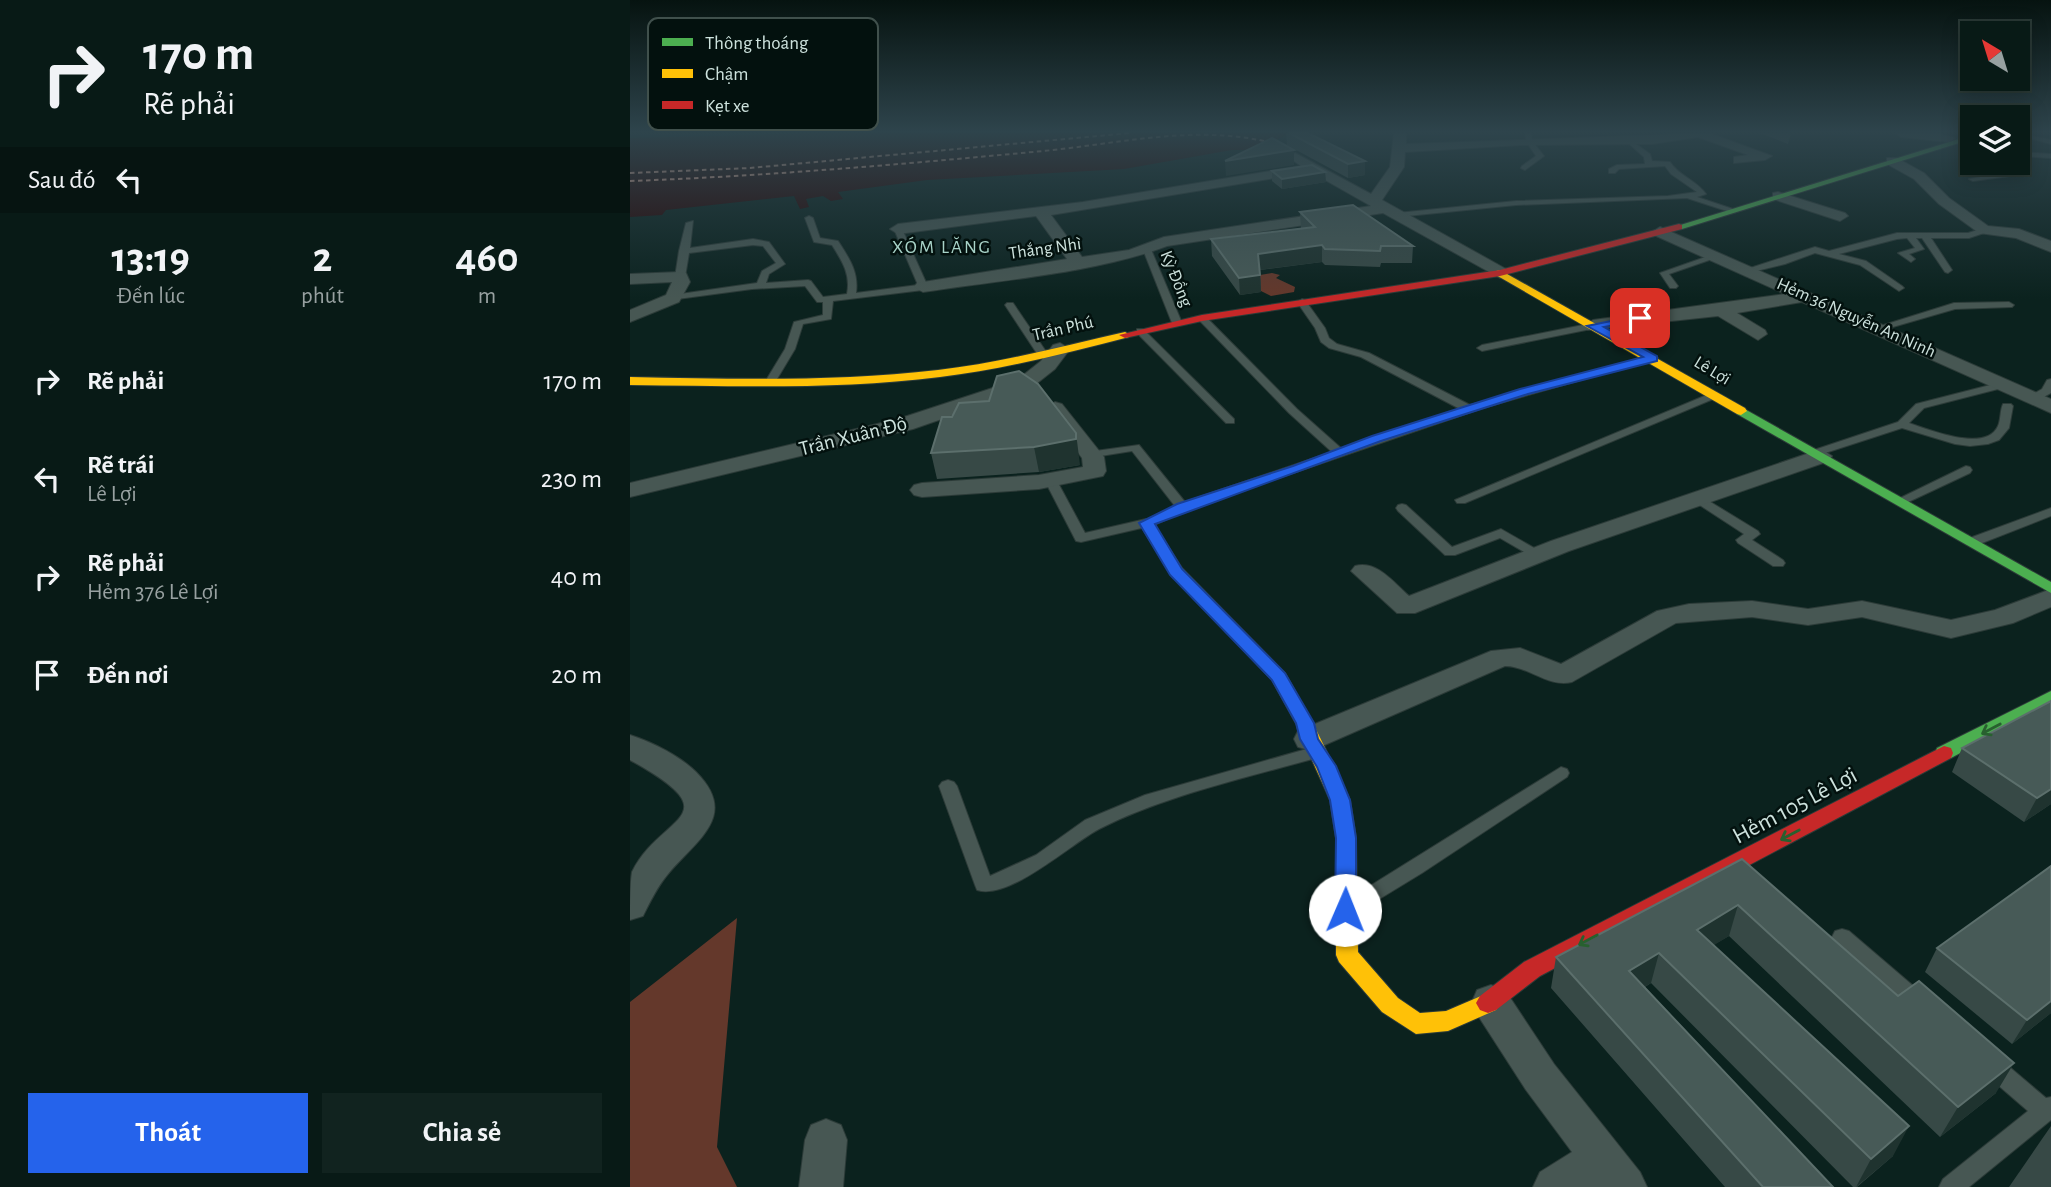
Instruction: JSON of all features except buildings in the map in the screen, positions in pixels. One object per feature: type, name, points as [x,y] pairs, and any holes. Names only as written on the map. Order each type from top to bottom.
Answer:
[{"type":"main road","name":"Trần Phú","points":[[630,381],[770,382],[916,376],[971,369],[1202,318],[1500,273],[1660,232],[1803,188]]},
{"type":"main road","name":"Lê Lợi","points":[[1500,273],[1653,358],[2051,588]]},
{"type":"main road","points":[[1146,523],[1182,507]]},
{"type":"main road","name":"Hẻm 105 Lê Lợi","points":[[1146,523],[1176,571],[1279,677],[1305,723],[1313,746],[1340,800],[1346,838],[1345,910],[1348,955],[1354,966],[1407,1021],[1435,1025],[1491,1002],[1532,969],[2051,697]]},
{"type":"street","points":[[898,229],[1041,212],[1187,188]]},
{"type":"street","name":"Lê Lợi","points":[[1351,188],[1500,273]]},
{"type":"street","points":[[1386,208],[1391,188]]},
{"type":"street","points":[[1931,188],[1984,230],[2019,234],[2051,247]]},
{"type":"street","points":[[1778,196],[1840,216]]},
{"type":"street","name":"Thắng Nhì","points":[[923,287],[1079,264],[1132,254],[1146,247],[1386,208]]},
{"type":"street","points":[[1041,212],[1079,264]]},
{"type":"street","name":"Hẻm 36 Nguyễn An Ninh","points":[[1660,232],[2051,407]]},
{"type":"street","points":[[630,279],[680,277],[681,282],[673,299],[630,317]]},
{"type":"street","points":[[1593,326],[1802,297]]},
{"type":"street","points":[[1721,310],[1758,334]]},
{"type":"street","name":"Trần Xuân Độ","points":[[630,490],[689,474],[877,433],[1024,384],[1048,365],[1051,351]]},
{"type":"street","points":[[922,491],[1051,481],[1095,471],[1096,462],[1092,455],[1047,398],[1024,384]]},
{"type":"street","points":[[1364,571],[1406,607],[1536,553],[1699,499],[1818,455]]},
{"type":"street","points":[[1313,746],[1500,657],[1520,657],[1562,675],[1667,617],[1689,611],[1752,609],[1808,617],[1862,609],[1951,629],[2003,617],[2051,597]]},
{"type":"street","points":[[630,746],[681,776],[695,792],[701,811],[694,830],[662,858],[645,879],[630,906]]},
{"type":"street","points":[[1491,1002],[1540,1077],[1613,1172],[1555,1187]]},
{"type":"street","points":[[821,1187],[826,1140]]},
{"type":"lane","points":[[1386,208],[1688,197],[1702,192],[1697,188]]},
{"type":"lane","points":[[1688,197],[1730,211]]},
{"type":"lane","points":[[809,218],[817,240],[835,243],[851,268],[855,278],[851,297]]},
{"type":"lane","points":[[680,277],[690,222]]},
{"type":"lane","points":[[898,229],[923,287]]},
{"type":"lane","points":[[1829,254],[1909,235],[1969,235],[1984,230]]},
{"type":"lane","points":[[1909,235],[1920,249],[1902,253],[1912,259]]},
{"type":"lane","points":[[1925,236],[1948,270]]},
{"type":"lane","points":[[683,251],[766,244],[781,264],[765,273],[760,286]]},
{"type":"lane","name":"Kỳ Đồng","points":[[1146,247],[1177,323]]},
{"type":"lane","points":[[1748,270],[1783,262],[1815,250],[1863,263],[1899,288]]},
{"type":"lane","points":[[1672,286],[1664,273],[1717,256]]},
{"type":"lane","points":[[673,299],[760,286],[808,283],[820,300],[828,299],[828,317],[799,322],[790,349],[770,382]]},
{"type":"lane","name":"Thắng Nhì","points":[[828,299],[923,287]]},
{"type":"lane","points":[[1302,302],[1321,328],[1325,340],[1334,346],[1365,355],[1469,409]]},
{"type":"lane","points":[[1879,328],[1954,306],[2009,304]]},
{"type":"lane","points":[[1010,305],[1051,351]]},
{"type":"lane","points":[[1202,318],[1293,411],[1340,453]]},
{"type":"lane","points":[[1482,348],[1593,326]]},
{"type":"lane","points":[[1140,331],[1230,421]]},
{"type":"lane","points":[[1092,455],[1135,447],[1182,507],[1469,409],[1653,358]]},
{"type":"lane","points":[[2032,399],[2047,391],[2051,382]]},
{"type":"lane","points":[[1818,455],[1902,424],[1920,406],[2002,385]]},
{"type":"lane","points":[[1461,500],[1714,395]]},
{"type":"lane","points":[[1902,424],[1965,443],[1978,442],[1993,437],[2003,428],[2007,406]]},
{"type":"lane","points":[[1900,501],[1966,470]]},
{"type":"lane","points":[[1051,481],[1081,538],[1146,523]]},
{"type":"lane","points":[[1699,499],[1753,534],[1743,540],[1778,564]]},
{"type":"lane","points":[[1402,508],[1450,552],[1501,533],[1536,553]]},
{"type":"lane","points":[[1972,542],[2051,512]]},
{"type":"lane","points":[[948,786],[984,885],[1006,878],[1042,860],[1091,825],[1151,800],[1313,746]]},
{"type":"lane","points":[[1345,910],[1416,868],[1561,773]]},
{"type":"lane","points":[[1842,937],[1934,1015]]},
{"type":"lane","points":[[1952,1187],[2048,1109],[1974,1050]]},
{"type":"shaded area","points":[[630,188],[865,188],[838,192],[843,199],[831,201],[823,196],[806,199],[809,207],[800,209],[794,196],[666,210],[662,215],[630,217]]},
{"type":"shaded area","points":[[1260,275],[1280,275],[1276,278],[1295,287],[1294,292],[1271,296],[1261,291]]},
{"type":"shaded area","points":[[737,918],[717,1147],[737,1187],[630,1187],[630,1002]]},
{"type":"traffic: fast","points":[[1679,227],[1805,188]]},
{"type":"traffic: fast","points":[[1741,411],[2051,588]]},
{"type":"traffic: fast","points":[[1182,507],[1146,523],[1176,571],[1279,677],[1306,727]]},
{"type":"traffic: fast","points":[[1944,753],[2051,697]]},
{"type":"traffic: slow","points":[[1500,273],[1741,411]]},
{"type":"traffic: slow","points":[[630,381],[807,381],[914,376],[994,365],[1125,335]]},
{"type":"traffic: slow","points":[[1306,727],[1340,800],[1346,838],[1347,955],[1390,1005],[1416,1024],[1448,1021],[1488,1003]]},
{"type":"traffic: jam","points":[[1125,335],[1202,318],[1500,273],[1679,227]]},
{"type":"traffic: jam","points":[[1488,1003],[1532,969],[1944,753]]},
{"type":"district","name":"XÓM LĂNG","points":[[942,247]]},
{"type":"route","points":[[1345,910],[1346,838],[1340,800],[1326,766],[1309,739],[1305,723],[1279,677],[1256,650],[1176,571],[1146,523],[1182,507],[1298,469],[1377,439],[1524,392],[1653,358],[1593,326],[1640,318]]}]
